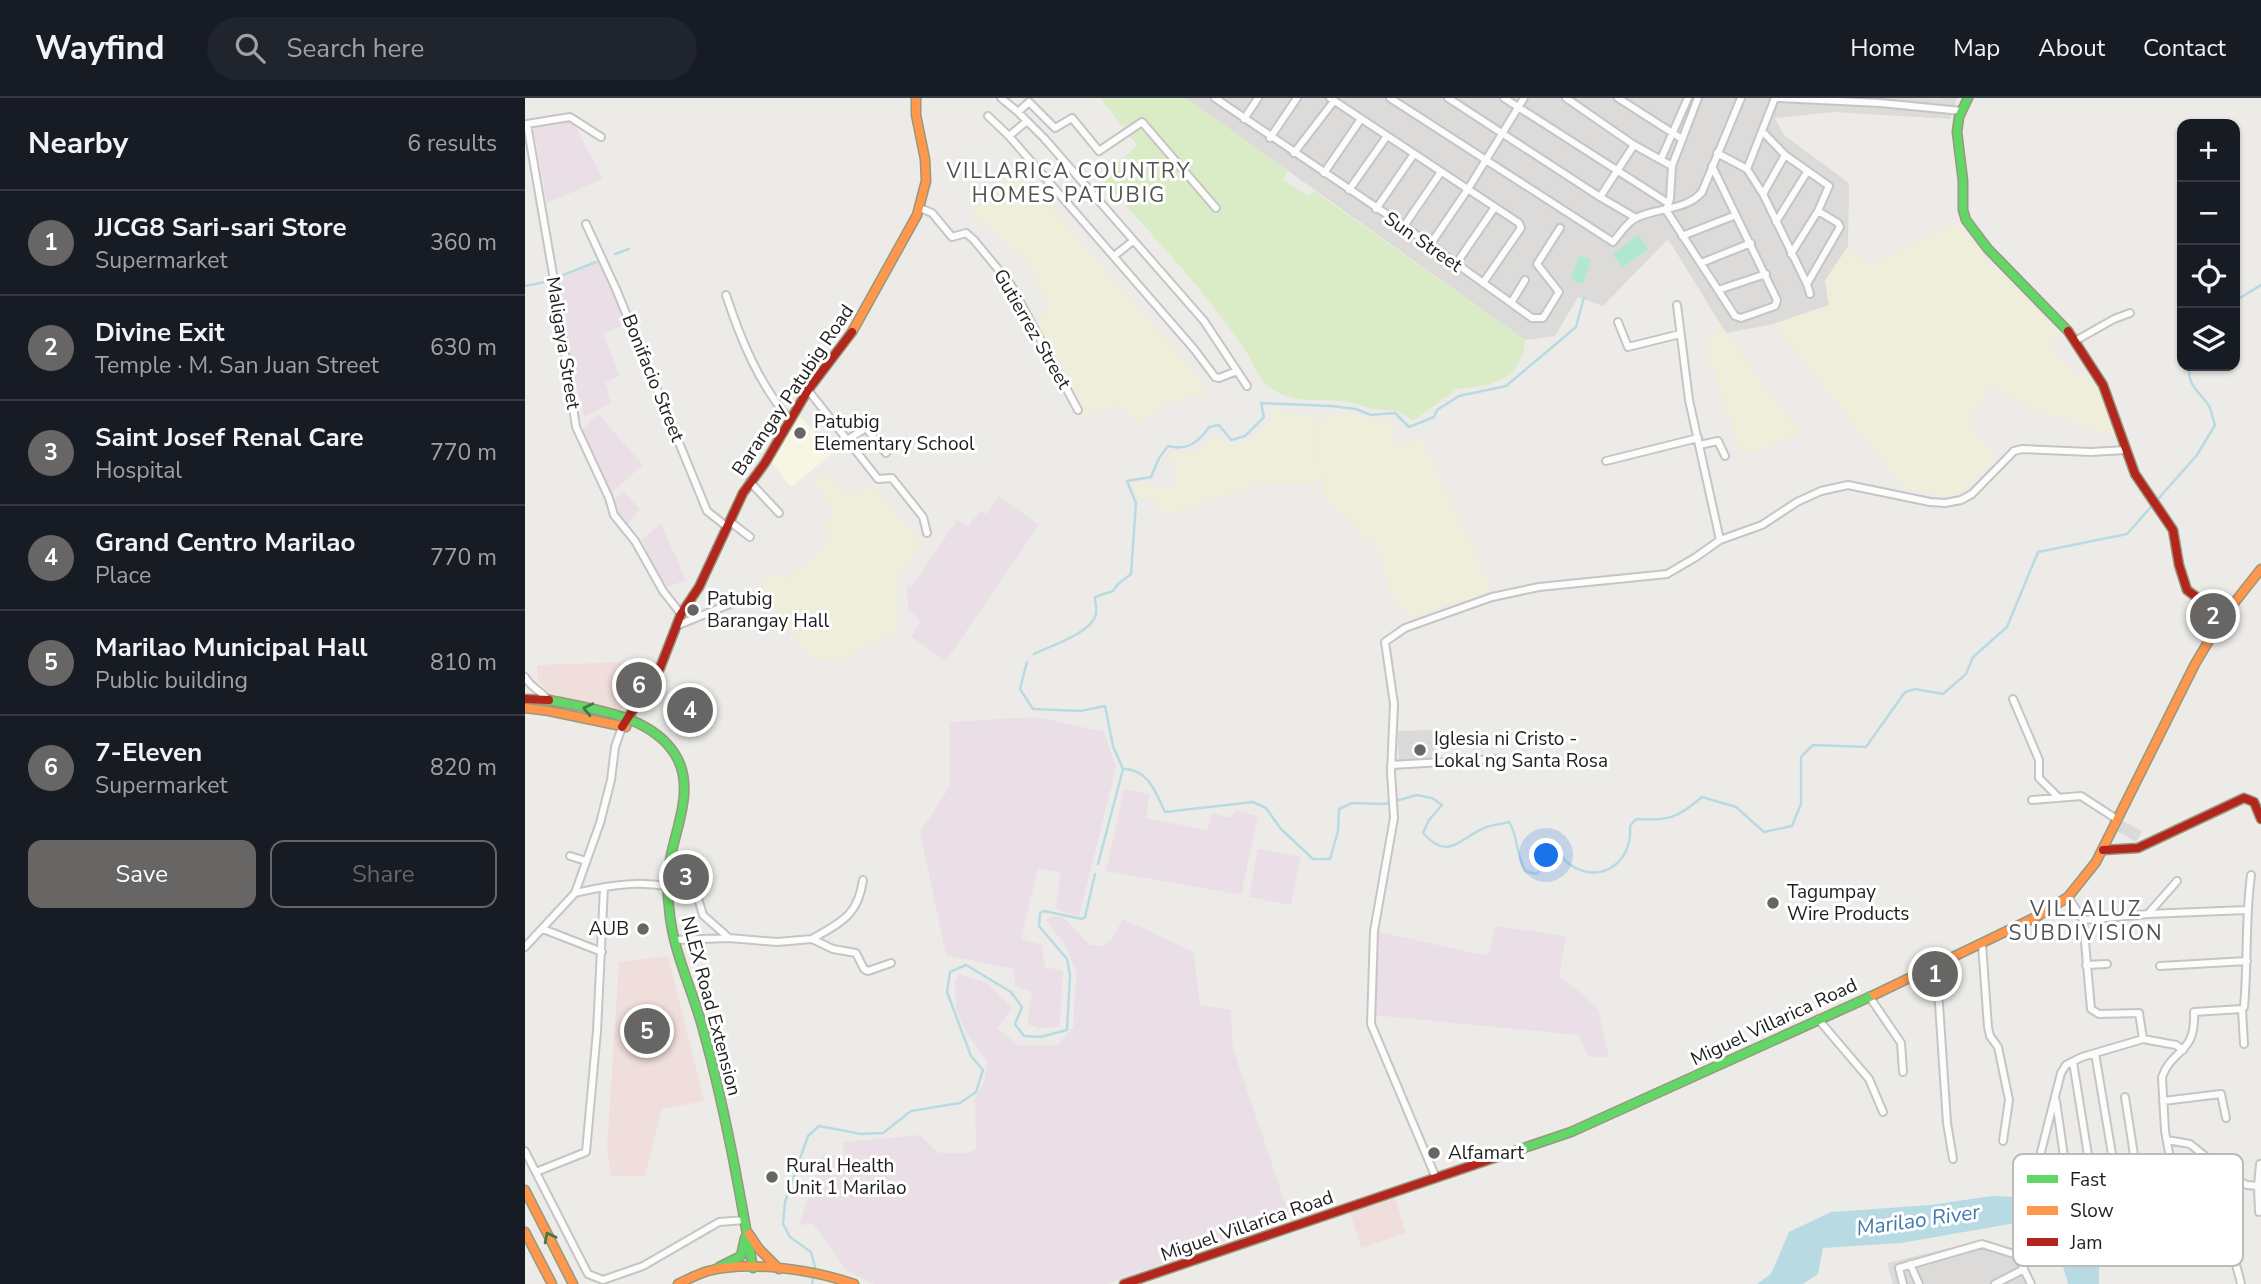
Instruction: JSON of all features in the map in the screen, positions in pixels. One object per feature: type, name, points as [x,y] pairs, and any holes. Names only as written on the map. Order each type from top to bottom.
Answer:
[{"type":"main road","name":"Barangay Patubig Road","points":[[625,723],[660,668],[681,614],[699,587],[750,482],[765,463],[808,390],[855,328],[920,208],[926,181],[916,98]]},
{"type":"main road","points":[[1968,98],[1957,132],[1966,220],[1988,249],[2062,324],[2075,341],[2103,385],[2136,474],[2173,530],[2179,565],[2187,590],[2223,617]]},
{"type":"main road","name":"Miguel Villarica Road","points":[[1124,1284],[1571,1132],[1927,970],[2038,916],[2069,897],[2103,850],[2171,710],[2223,617],[2261,569]]},
{"type":"main road","points":[[525,699],[549,701],[625,723]]},
{"type":"main road","points":[[525,708],[625,723]]},
{"type":"main road","name":"NLEX Road Extension","points":[[625,723],[642,727],[663,740],[677,758],[684,778],[667,886],[669,913],[674,940],[698,1013],[714,1074],[753,1268]]},
{"type":"main road","points":[[2103,850],[2138,848],[2244,798],[2254,802],[2261,819]]},
{"type":"main road","points":[[525,1190],[573,1284]]},
{"type":"main road","points":[[745,1224],[759,1249],[780,1269]]},
{"type":"main road","points":[[678,1284],[741,1256],[745,1224]]},
{"type":"main road","points":[[525,1233],[552,1284]]},
{"type":"main road","points":[[712,1271],[780,1269],[843,1279],[855,1284]]},
{"type":"street","points":[[1000,98],[1018,111],[1204,321],[1247,386]]},
{"type":"street","points":[[1244,119],[1258,98]]},
{"type":"street","points":[[1271,138],[1297,98]]},
{"type":"street","points":[[1390,98],[1613,242],[1636,218],[1696,199],[1702,192],[1741,98]]},
{"type":"street","points":[[1448,98],[1636,218]]},
{"type":"street","points":[[1504,98],[1667,206],[1682,236],[1735,316],[1741,318],[1777,305],[1777,300],[1712,166]]},
{"type":"street","points":[[1430,245],[1524,98]]},
{"type":"street","points":[[1566,98],[1574,100],[1634,145],[1672,166]]},
{"type":"street","points":[[1618,98],[1682,139]]},
{"type":"street","points":[[1667,206],[1672,166],[1698,98]]},
{"type":"street","points":[[1747,169],[1777,98],[1880,101],[1962,111]]},
{"type":"street","name":"Sun Street","points":[[1217,99],[1532,318],[1543,318],[1559,292],[1537,264],[1560,228]]},
{"type":"street","points":[[1294,153],[1332,99],[1519,223],[1521,228],[1483,283]]},
{"type":"street","points":[[1661,159],[1685,99],[1695,107]]},
{"type":"street","points":[[1018,111],[1029,102],[1055,128],[1072,118],[1099,151],[1142,122],[1216,208]]},
{"type":"street","points":[[988,116],[1009,136],[1114,256],[1194,348],[1215,377],[1237,371]]},
{"type":"street","name":"Maligaya Street","points":[[601,137],[570,117],[527,124],[576,427],[609,498],[614,515],[635,541],[663,591],[681,614]]},
{"type":"street","points":[[1324,173],[1361,119]]},
{"type":"street","points":[[1009,136],[1027,121]]},
{"type":"street","points":[[1762,131],[1785,155],[1829,186],[1818,211],[1791,254]]},
{"type":"street","points":[[1349,190],[1387,136]]},
{"type":"street","points":[[1600,197],[1634,145]]},
{"type":"street","points":[[1717,153],[1747,169],[1763,194],[1810,295]]},
{"type":"street","points":[[1376,209],[1414,154]]},
{"type":"street","points":[[1763,194],[1785,155]]},
{"type":"street","points":[[1403,226],[1441,172]]},
{"type":"street","points":[[1776,222],[1807,172]]},
{"type":"street","points":[[1456,264],[1495,207]]},
{"type":"street","name":"Gutierrez Street","points":[[920,208],[932,213],[952,237],[966,233],[1003,274],[1078,410]]},
{"type":"street","points":[[1807,284],[1840,228],[1838,223],[1818,211]]},
{"type":"street","points":[[1682,236],[1736,215]]},
{"type":"street","name":"Bonifacio Street","points":[[586,224],[616,289],[707,511],[750,537]]},
{"type":"street","points":[[1114,256],[1133,240]]},
{"type":"street","points":[[1700,263],[1751,243]]},
{"type":"street","points":[[1718,290],[1766,274]]},
{"type":"street","points":[[1511,303],[1525,280]]},
{"type":"street","points":[[726,295],[742,341],[757,371],[771,398],[789,419]]},
{"type":"street","points":[[1677,305],[1689,400],[1720,540]]},
{"type":"street","points":[[2075,341],[2130,313]]},
{"type":"street","points":[[1618,322],[1627,347],[1680,334]]},
{"type":"street","points":[[808,390],[880,480],[889,476],[892,478],[923,517],[927,533]]},
{"type":"street","points":[[847,440],[866,428],[886,453]]},
{"type":"street","points":[[1606,461],[1698,442],[1718,441],[1725,456]]},
{"type":"street","points":[[1436,1178],[1371,1024],[1374,931],[1394,818],[1391,765],[1394,704],[1385,642],[1405,628],[1492,597],[1539,587],[1667,574],[1720,540],[1762,525],[1797,502],[1821,491],[1848,485],[1860,486],[1904,498],[1945,503],[1961,500],[1972,494],[2014,451],[2126,450]]},
{"type":"street","points":[[750,482],[779,513]]},
{"type":"street","points":[[676,626],[747,597]]},
{"type":"street","points":[[525,677],[529,684],[542,692],[549,701],[549,710]]},
{"type":"street","points":[[2013,699],[2039,761],[2039,778],[2059,798]]},
{"type":"street","points":[[525,947],[575,893],[600,823],[611,780],[615,747],[625,723]]},
{"type":"street","points":[[1391,765],[1495,759]]},
{"type":"street","points":[[2032,800],[2081,796],[2118,820]]},
{"type":"street","points":[[570,856],[586,861]]},
{"type":"street","points":[[2244,1044],[2242,1009],[2247,961],[2246,910],[2251,875]]},
{"type":"street","points":[[674,940],[778,942],[812,939],[852,914],[863,880]]},
{"type":"street","points":[[2148,914],[2177,881]]},
{"type":"street","points":[[575,893],[639,882],[667,886],[697,895],[703,915],[729,939]]},
{"type":"street","points":[[536,1172],[586,1152],[602,952],[604,887]]},
{"type":"street","points":[[2069,897],[2083,920],[2091,1009],[2094,1013],[2139,1013],[2143,1039]]},
{"type":"street","points":[[2083,920],[2246,910]]},
{"type":"street","points":[[543,929],[602,952]]},
{"type":"street","points":[[812,939],[833,949],[856,953],[868,971],[891,963]]},
{"type":"street","points":[[1982,944],[1988,1027],[1990,1036],[1998,1047],[2009,1100],[2003,1141]]},
{"type":"street","points":[[2159,966],[2247,961]]},
{"type":"street","points":[[2087,965],[2107,964]]},
{"type":"street","points":[[1927,970],[1936,987],[1939,1004],[1947,1123],[1953,1159]]},
{"type":"street","points":[[1869,996],[1901,1043],[1903,1072]]},
{"type":"street","points":[[2170,1154],[2162,1077],[2165,1069],[2193,1036],[2193,1012],[2242,1009]]},
{"type":"street","points":[[1818,1019],[1869,1079],[1883,1112]]},
{"type":"street","points":[[2041,1154],[2061,1073],[2066,1065],[2143,1039],[2164,1041],[2183,1050]]},
{"type":"street","points":[[2095,1053],[2112,1154]]},
{"type":"street","points":[[2073,1062],[2088,1154]]},
{"type":"street","points":[[2163,1101],[2221,1094],[2226,1118]]},
{"type":"street","points":[[2055,1096],[2064,1154]]},
{"type":"street","points":[[2125,1097],[2134,1154]]},
{"type":"street","points":[[2167,1140],[2190,1144],[2203,1154]]},
{"type":"street","points":[[525,1151],[588,1274],[603,1280],[643,1266],[719,1222],[745,1224]]},
{"type":"street","points":[[2259,1212],[2260,1164]]},
{"type":"street","points":[[2243,1183],[2258,1186]]},
{"type":"street","points":[[1903,1284],[1898,1269],[1982,1244],[2013,1254]]},
{"type":"street","points":[[1910,1264],[1919,1284]]},
{"type":"street","points":[[2022,1266],[2031,1284]]},
{"type":"street","points":[[2236,1266],[2241,1284]]},
{"type":"street","points":[[1995,1284],[2024,1269]]},
{"type":"shaded area","points":[[1186,98],[1957,98],[1950,119],[1834,112],[1775,118],[1784,135],[1849,183],[1848,247],[1825,280],[1829,305],[1774,324],[1726,333],[1668,239],[1603,306],[1578,297],[1555,336],[1525,340]]},
{"type":"shaded area","points":[[572,120],[603,179],[547,203],[533,126]]},
{"type":"shaded area","points":[[1016,168],[1203,382],[1205,397],[1194,395],[1163,406],[1136,423],[1117,404],[1082,416],[1062,371],[1064,355],[1057,358],[1052,355],[1036,324],[1050,304],[1029,262],[970,212],[996,188],[1002,178]]},
{"type":"shaded area","points":[[1958,222],[1989,262],[2059,331],[2047,347],[2077,375],[2088,373],[2100,393],[2117,437],[2028,407],[1991,385],[1969,421],[1995,457],[1964,491],[1949,496],[1905,489],[1774,324],[1829,305],[1825,280],[1848,247],[1869,266]]},
{"type":"shaded area","points":[[600,262],[626,324],[603,334],[620,376],[605,382],[611,403],[584,417],[567,348],[558,279]]},
{"type":"shaded area","points":[[1721,326],[1801,434],[1742,456],[1705,346]]},
{"type":"shaded area","points":[[1270,408],[1292,411],[1316,421],[1320,482],[1263,483],[1168,514],[1160,509],[1155,499],[1138,499],[1133,484],[1150,481],[1152,485],[1168,490],[1177,484],[1178,477],[1168,455],[1170,452],[1179,454],[1203,448],[1208,439],[1217,435],[1228,445],[1245,441],[1261,431],[1272,416]]},
{"type":"shaded area","points":[[1353,411],[1365,418],[1388,418],[1392,426],[1392,442],[1399,448],[1421,437],[1490,586],[1486,588],[1488,591],[1411,618],[1404,607],[1397,609],[1374,540],[1363,544],[1355,525],[1323,499],[1318,420]]},
{"type":"shaded area","name":"Patubig Elementary School","points":[[796,412],[833,453],[791,487],[770,460]]},
{"type":"shaded area","points":[[598,414],[643,465],[611,493],[581,430]]},
{"type":"shaded area","points":[[825,475],[850,495],[860,493],[873,484],[898,518],[913,532],[919,546],[901,572],[898,583],[898,633],[858,648],[855,653],[833,663],[827,660],[818,662],[808,654],[784,624],[760,584],[778,573],[786,580],[831,541],[823,527],[834,518],[832,507],[815,482]]},
{"type":"shaded area","points":[[623,491],[640,509],[625,528],[617,518],[613,501]]},
{"type":"shaded area","points":[[999,496],[1039,525],[946,661],[911,637],[921,621],[908,609],[907,585],[911,588],[957,520],[968,527],[980,511],[987,514]]},
{"type":"shaded area","points":[[661,523],[686,580],[663,589],[642,540]]},
{"type":"shaded area","points":[[659,661],[652,674],[628,673],[627,704],[618,711],[549,696],[546,688],[538,682],[537,665]]},
{"type":"shaded area","points":[[1037,717],[1104,732],[1116,767],[1079,917],[1055,909],[1061,872],[1038,869],[1021,939],[1042,945],[1045,967],[1063,971],[1060,1026],[1041,1029],[1027,1024],[1032,992],[1015,986],[1014,969],[946,955],[920,832],[950,786],[950,722]]},
{"type":"shaded area","points":[[1434,730],[1435,759],[1399,760],[1397,731]]},
{"type":"shaded area","points":[[1124,789],[1150,794],[1146,818],[1207,830],[1212,813],[1231,818],[1235,810],[1258,816],[1241,895],[1106,871]]},
{"type":"shaded area","points":[[2123,821],[2142,831],[2136,842],[2117,831]]},
{"type":"shaded area","points":[[1258,849],[1301,857],[1291,905],[1249,897]]},
{"type":"shaded area","points":[[1062,916],[1090,945],[1102,946],[1111,940],[1123,919],[1194,952],[1200,1005],[1231,1010],[1233,1048],[1290,1218],[1107,1284],[874,1284],[847,1271],[813,1224],[799,1225],[822,1155],[844,1155],[843,1142],[920,1135],[941,1153],[969,1153],[976,1149],[975,1097],[984,1083],[987,1061],[966,1033],[956,1010],[955,982],[958,974],[987,983],[1012,1008],[997,1028],[1017,1045],[1058,1045],[1073,1027],[1076,972],[1065,945],[1046,920]]},
{"type":"shaded area","points":[[1495,926],[1566,936],[1559,976],[1598,1009],[1609,1057],[1589,1057],[1578,1035],[1371,1015],[1375,931],[1488,956]]},
{"type":"shaded area","points":[[668,956],[704,1101],[662,1109],[645,1176],[611,1176],[607,1147],[619,962]]},
{"type":"shaded area","points":[[1395,1198],[1406,1233],[1361,1248],[1350,1212]]},
{"type":"shaded area","points":[[1982,1240],[2013,1249],[2013,1266],[2027,1266],[2036,1284],[1893,1284],[1887,1263]]},
{"type":"green space","points":[[1100,98],[1186,98],[1288,171],[1283,180],[1308,196],[1314,191],[1525,340],[1524,352],[1512,374],[1488,385],[1457,389],[1413,421],[1394,410],[1381,410],[1349,402],[1298,399],[1281,394],[1268,386],[1212,305],[1102,179],[1137,145]]},
{"type":"green space","points":[[1638,235],[1648,249],[1623,267],[1613,254]]},
{"type":"green space","points":[[1579,256],[1591,260],[1583,284],[1571,280]]},
{"type":"water","name":"Marilao River","points":[[1992,1196],[2013,1197],[2013,1225],[1901,1243],[1823,1248],[1818,1274],[1803,1284],[1757,1284],[1771,1274],[1789,1232],[1831,1212],[1930,1205]]},
{"type":"water","points":[[2063,1266],[2099,1266],[2099,1284],[2068,1284]]},
{"type":"waterway","points":[[615,254],[629,249]]},
{"type":"waterway","points":[[563,275],[596,262]]},
{"type":"waterway","points":[[525,286],[545,282]]},
{"type":"waterway","points":[[2240,298],[2261,285]]},
{"type":"waterway","points":[[1034,654],[1087,627],[1096,614],[1095,597],[1113,591],[1131,574],[1136,503],[1127,481],[1151,477],[1159,458],[1168,446],[1187,446],[1197,441],[1209,427],[1219,425],[1231,440],[1245,436],[1264,417],[1261,403],[1331,406],[1356,409],[1371,415],[1395,413],[1409,427],[1434,417],[1437,410],[1459,396],[1506,386],[1576,327],[1584,297]]},
{"type":"waterway","points":[[1123,769],[1138,772],[1150,783],[1165,812],[1253,802],[1266,808],[1281,829],[1313,859],[1330,859],[1338,831],[1339,809],[1352,803],[1384,804],[1417,795],[1432,798],[1442,805],[1429,820],[1423,833],[1439,846],[1453,846],[1485,828],[1509,822],[1525,871],[1536,874],[1543,869],[1545,854],[1555,847],[1569,864],[1581,870],[1603,871],[1613,867],[1626,850],[1630,839],[1630,826],[1636,819],[1672,817],[1702,797],[1736,807],[1764,832],[1792,826],[1801,804],[1801,757],[1813,745],[1866,747],[1905,692],[1915,689],[1943,694],[1966,674],[1973,657],[2007,627],[2038,552],[2127,534],[2197,455],[2215,425],[2210,408],[2192,384],[2189,371]]},
{"type":"waterway","points":[[1027,662],[1020,689],[1033,709],[1081,711],[1105,706],[1113,746],[1123,769]]},
{"type":"waterway","points":[[1098,864],[1123,769]]},
{"type":"waterway","points":[[812,1284],[815,1267],[811,1252],[790,1237],[783,1224],[785,1202],[808,1136],[819,1126],[861,1134],[883,1133],[911,1111],[960,1103],[976,1092],[983,1070],[971,1056],[947,992],[950,972],[966,965],[1011,992],[1022,1007],[1015,1024],[1024,1036],[1040,1037],[1067,1030],[1070,975],[1067,959],[1039,926],[1040,913],[1044,911],[1082,919],[1085,917],[1095,874]]},
{"type":"traffic: fast","points":[[1968,98],[1959,117],[1957,132],[1966,220],[1988,249],[2068,331]]},
{"type":"traffic: fast","points":[[549,700],[602,711],[637,723],[665,742],[681,768],[684,794],[668,877],[671,923],[718,1088],[753,1268]]},
{"type":"traffic: fast","points":[[1503,1155],[1571,1132],[1874,995]]},
{"type":"traffic: fast","points":[[719,1267],[741,1256],[745,1238]]},
{"type":"traffic: slow","points":[[852,332],[917,215],[926,181],[916,98]]},
{"type":"traffic: slow","points":[[1874,995],[2038,916],[2068,897],[2096,862],[2195,664],[2223,617],[2261,569]]},
{"type":"traffic: slow","points":[[525,708],[549,711]]},
{"type":"traffic: slow","points":[[549,711],[626,727]]},
{"type":"traffic: slow","points":[[525,1190],[573,1284]]},
{"type":"traffic: slow","points":[[525,1232],[552,1284]]},
{"type":"traffic: slow","points":[[749,1234],[759,1249],[779,1269]]},
{"type":"traffic: slow","points":[[678,1284],[708,1271],[743,1266],[801,1271],[854,1284]]},
{"type":"traffic: jam","points":[[2068,331],[2103,385],[2135,474],[2173,530],[2179,565],[2187,590],[2223,617]]},
{"type":"traffic: jam","points":[[622,727],[660,668],[681,614],[699,587],[743,493],[765,463],[808,390],[852,332]]},
{"type":"traffic: jam","points":[[525,699],[549,700]]},
{"type":"traffic: jam","points":[[2103,850],[2138,848],[2244,798],[2254,802],[2261,819]]},
{"type":"traffic: jam","points":[[1124,1284],[1503,1155]]},
{"type":"place","name":"Patubig Elementary School","points":[[800,433]]},
{"type":"place","name":"Patubig Barangay Hall","points":[[693,610]]},
{"type":"place","name":"Divine Exit","points":[[2213,616]]},
{"type":"place","name":"7-Eleven","points":[[639,685]]},
{"type":"place","name":"Grand Centro Marilao","points":[[690,710]]},
{"type":"place","name":"Iglesia ni Cristo - Lokal ng Santa Rosa","points":[[1420,750]]},
{"type":"place","name":"Saint Josef Renal Care","points":[[686,877]]},
{"type":"place","name":"Tagumpay Wire Products","points":[[1773,903]]},
{"type":"place","name":"AUB","points":[[643,929]]},
{"type":"place","name":"JJCG8 Sari-sari Store","points":[[1935,974]]},
{"type":"place","name":"Marilao Municipal Hall","points":[[647,1031]]},
{"type":"place","name":"Alfamart","points":[[1434,1153]]},
{"type":"place","name":"Rural Health Unit 1 Marilao","points":[[772,1177]]},
{"type":"district","name":"VILLARICA COUNTRY HOMES PATUBIG","points":[[1069,183]]},
{"type":"district","name":"VILLALUZ SUBDIVISION","points":[[2086,921]]}]
